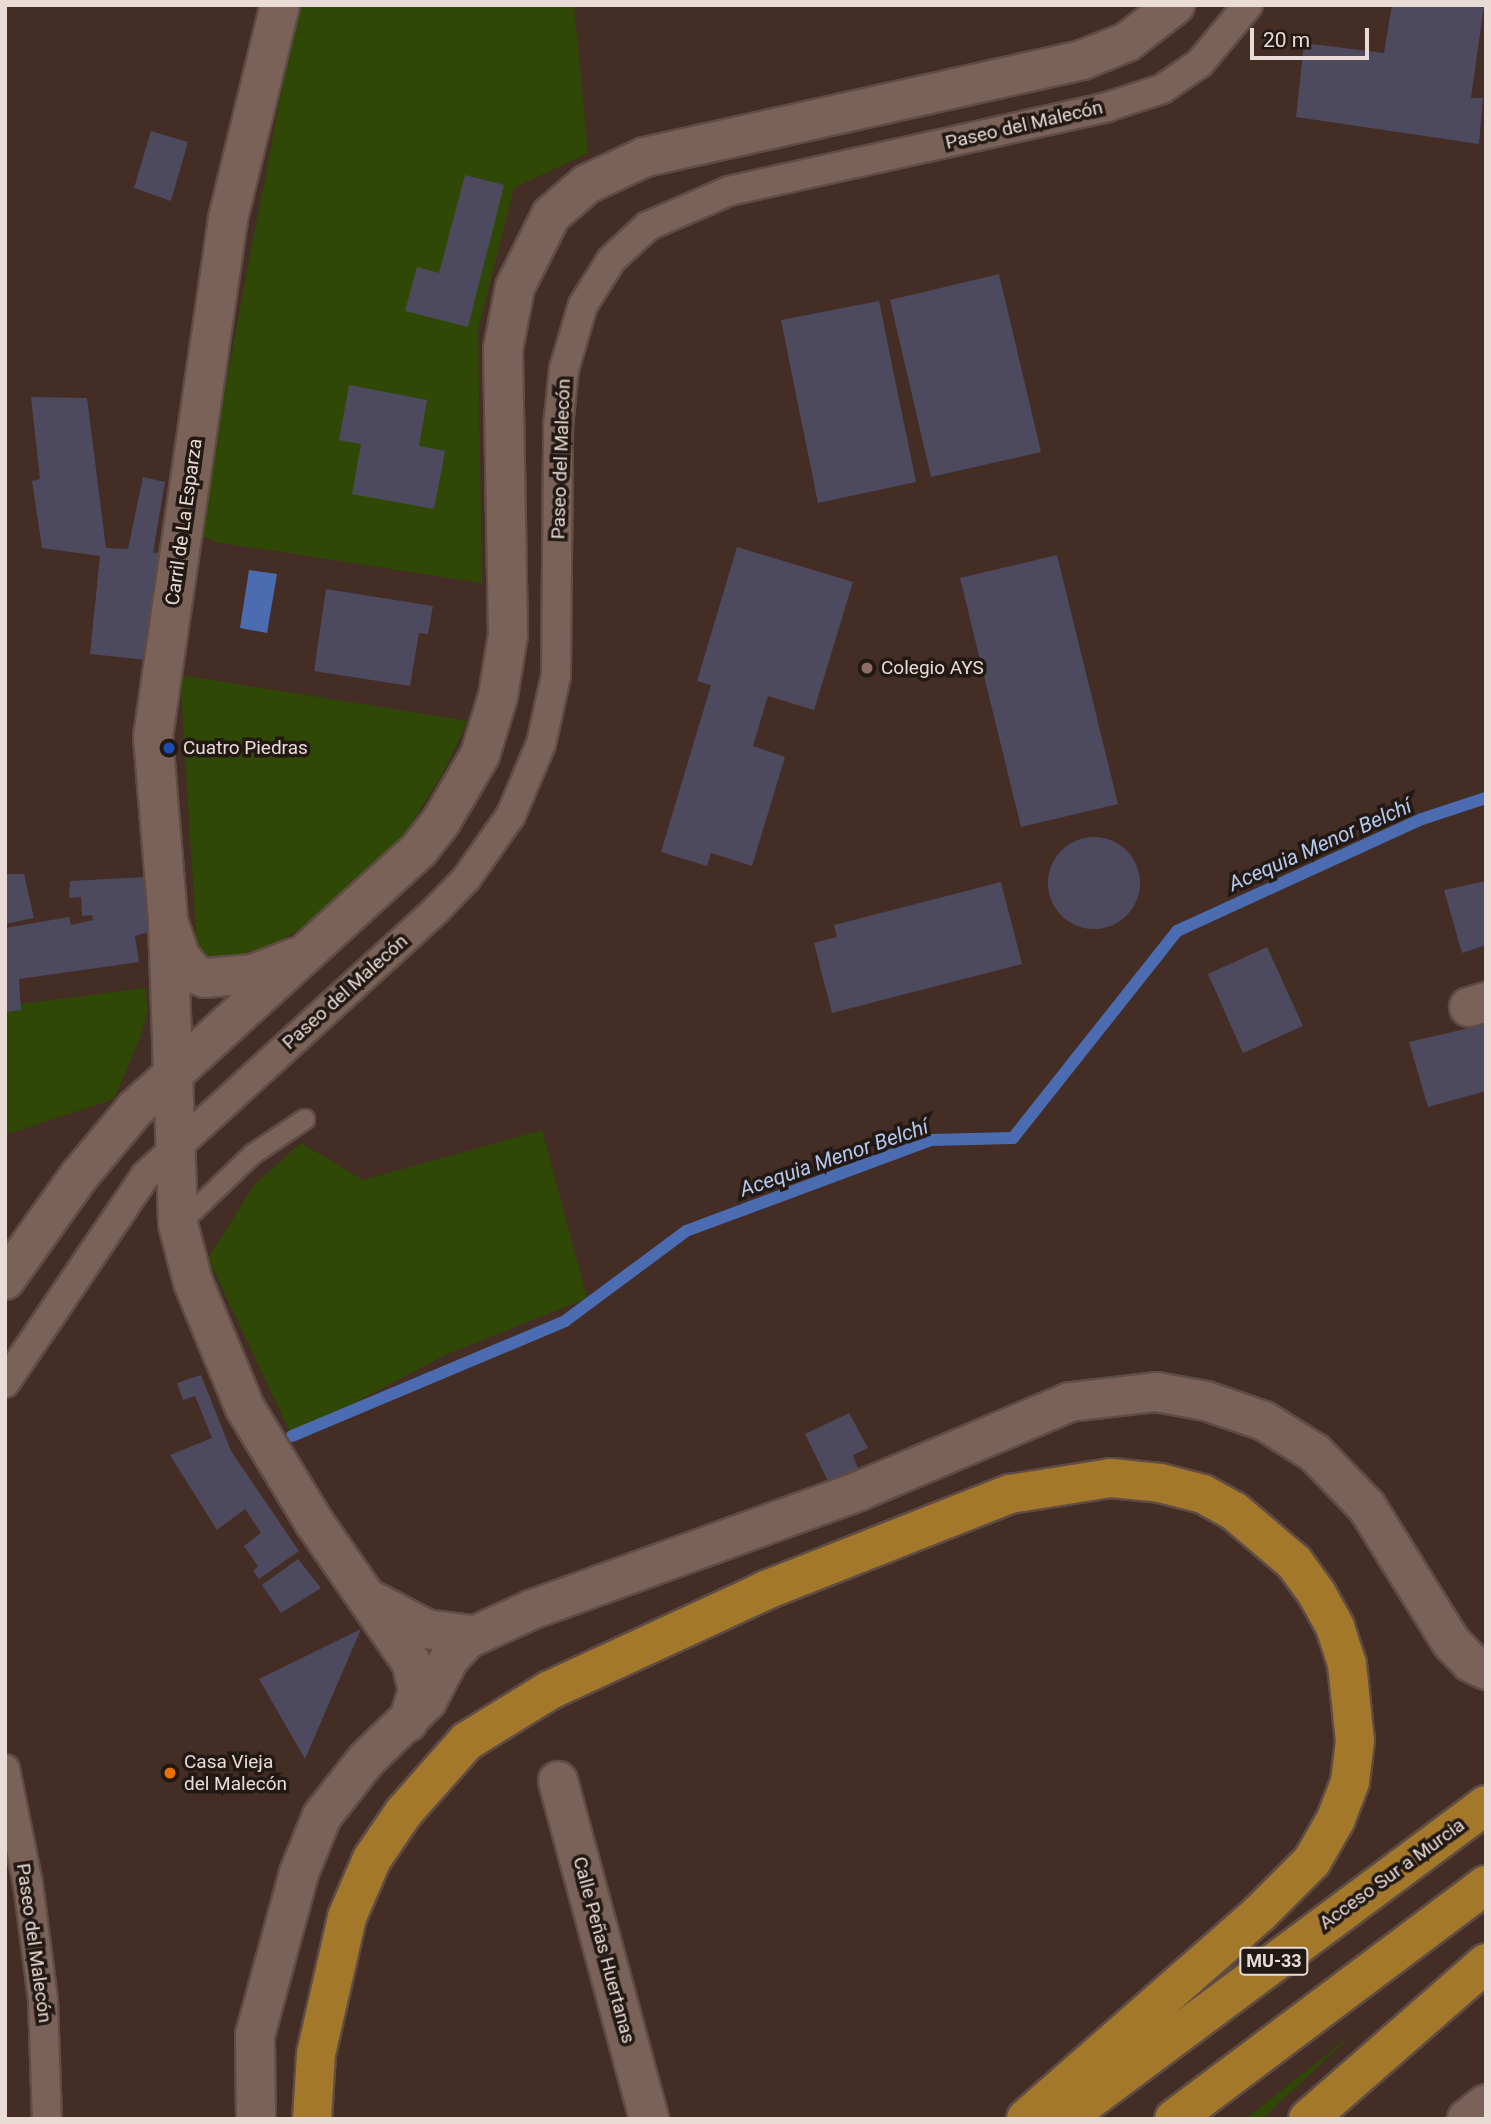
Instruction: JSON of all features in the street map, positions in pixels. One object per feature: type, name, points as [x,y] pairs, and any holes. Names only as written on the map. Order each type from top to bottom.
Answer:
[{"type":"highway","points":[[312,2119],[321,2028],[347,1917],[372,1859],[398,1821],[467,1741],[550,1690],[766,1590],[1010,1494],[1111,1478],[1160,1483],[1203,1494],[1234,1511],[1294,1562],[1317,1594],[1335,1626],[1347,1664],[1355,1741],[1350,1782],[1336,1819],[1312,1861],[1259,1914],[1026,2119]]},
{"type":"highway","name":"Acceso Sur a Murcia","points":[[1064,2119],[1486,1805]]},
{"type":"highway","points":[[1174,2119],[1486,1885]]},
{"type":"highway","points":[[1308,2119],[1486,1963]]},
{"type":"street","name":"Carril de La Esparza","points":[[281,5],[228,219],[153,737],[168,921],[178,1224],[193,1282],[245,1408],[416,1674],[418,1692],[408,1722]]},
{"type":"street","points":[[5,1280],[103,1144],[174,1057],[323,941],[391,880],[442,820],[480,755],[492,723],[508,635],[503,349],[515,288],[532,246],[551,215],[587,184],[645,157],[1082,60],[1127,42],[1175,5]]},
{"type":"street","name":"Paseo del Malecón","points":[[5,1383],[145,1176],[436,910],[489,849],[523,790],[541,744],[556,676],[558,427],[564,369],[583,305],[620,250],[673,212],[729,191],[1107,107],[1162,89],[1200,63],[1248,5]]},
{"type":"street","points":[[168,921],[181,958],[195,974],[205,978],[273,968],[323,941]]},
{"type":"street","points":[[256,2119],[255,2035],[299,1873],[322,1816],[366,1760],[408,1722],[436,1686],[449,1659],[473,1635],[531,1610],[859,1491],[1070,1402],[1156,1392],[1206,1401],[1264,1421],[1315,1453],[1367,1507],[1451,1642],[1470,1662],[1486,1670]]},
{"type":"street","points":[[361,1592],[409,1622],[448,1634],[473,1635]]},
{"type":"street","name":"Paseo del Malecón","points":[[5,1769],[28,1884],[43,2000],[47,2119]]},
{"type":"street","name":"Calle Peñas Huertanas","points":[[558,1781],[649,2119]]},
{"type":"street","points":[[1467,2119],[1486,2104]]},
{"type":"lane","points":[[178,1224],[252,1154],[304,1119]]},
{"type":"green space","points":[[298,5],[574,5],[588,153],[514,188],[478,330],[482,583],[216,542],[197,534]]},
{"type":"green space","points":[[180,675],[468,721],[444,771],[396,849],[324,914],[272,946],[198,965]]},
{"type":"green space","points":[[145,988],[148,1010],[140,1038],[114,1099],[5,1135],[5,1006]]},
{"type":"green space","points":[[542,1130],[587,1298],[445,1355],[292,1436],[208,1258],[255,1184],[301,1143],[363,1180]]},
{"type":"green space","points":[[1354,2033],[1262,2119],[1245,2119]]},
{"type":"water","points":[[249,570],[277,574],[267,633],[240,628]]},
{"type":"building","points":[[1392,5],[1484,5],[1471,98],[1483,98],[1479,144],[1296,117],[1304,43],[1384,53]]},
{"type":"building","points":[[151,131],[188,142],[171,201],[134,188]]},
{"type":"building","points":[[465,175],[504,185],[468,327],[405,311],[417,267],[439,273]]},
{"type":"building","points":[[999,274],[1041,452],[931,477],[890,300]]},
{"type":"building","points":[[879,301],[916,482],[818,503],[781,320]]},
{"type":"building","points":[[349,385],[427,400],[419,446],[445,451],[434,509],[352,494],[361,444],[339,440]]},
{"type":"building","points":[[31,397],[87,398],[106,548],[128,549],[143,477],[165,482],[153,553],[164,552],[147,660],[90,654],[100,556],[42,548],[32,481],[40,479]]},
{"type":"building","points":[[737,547],[853,582],[814,710],[768,696],[753,746],[785,757],[752,866],[711,853],[707,866],[661,852],[711,685],[697,681]]},
{"type":"building","points":[[1057,555],[1118,804],[1021,827],[960,578]]},
{"type":"building","points":[[326,589],[433,606],[428,634],[419,633],[410,686],[314,671]]},
{"type":"building","points":[[1094,837],[1120,845],[1132,857],[1140,883],[1132,909],[1120,921],[1094,929],[1068,921],[1056,909],[1048,883],[1056,857],[1068,845]]},
{"type":"building","points":[[5,874],[24,874],[34,918],[5,924]]},
{"type":"building","points":[[146,877],[152,931],[135,936],[139,962],[19,979],[21,1010],[5,1012],[5,928],[69,917],[71,925],[93,920],[92,915],[82,916],[81,897],[69,898],[70,881]]},
{"type":"building","points":[[1486,881],[1486,945],[1462,953],[1444,890]]},
{"type":"building","points":[[1001,882],[1022,964],[832,1013],[814,943],[837,937],[834,925]]},
{"type":"building","points":[[1267,947],[1303,1026],[1243,1053],[1208,974]]},
{"type":"building","points":[[1486,1024],[1486,1091],[1428,1107],[1409,1042]]},
{"type":"building","points":[[201,1375],[231,1451],[299,1551],[259,1579],[253,1571],[258,1566],[244,1546],[261,1533],[245,1509],[217,1530],[170,1455],[212,1438],[195,1396],[183,1400],[177,1383]]},
{"type":"building","points":[[849,1413],[868,1448],[853,1455],[858,1469],[829,1483],[805,1434]]},
{"type":"building","points":[[298,1559],[321,1588],[281,1613],[262,1585]]},
{"type":"building","points":[[361,1629],[305,1759],[259,1679]]},
{"type":"waterway","name":"Acequia Menor Belchí","points":[[292,1436],[565,1321],[686,1231],[931,1140],[1013,1138],[1177,931],[1422,819],[1486,798]]},
{"type":"place","name":"Colegio AYS","points":[[867,668]]},
{"type":"place","name":"Cuatro Piedras","points":[[169,748]]},
{"type":"place","name":"Casa Vieja del Malecón","points":[[170,1773]]}]
